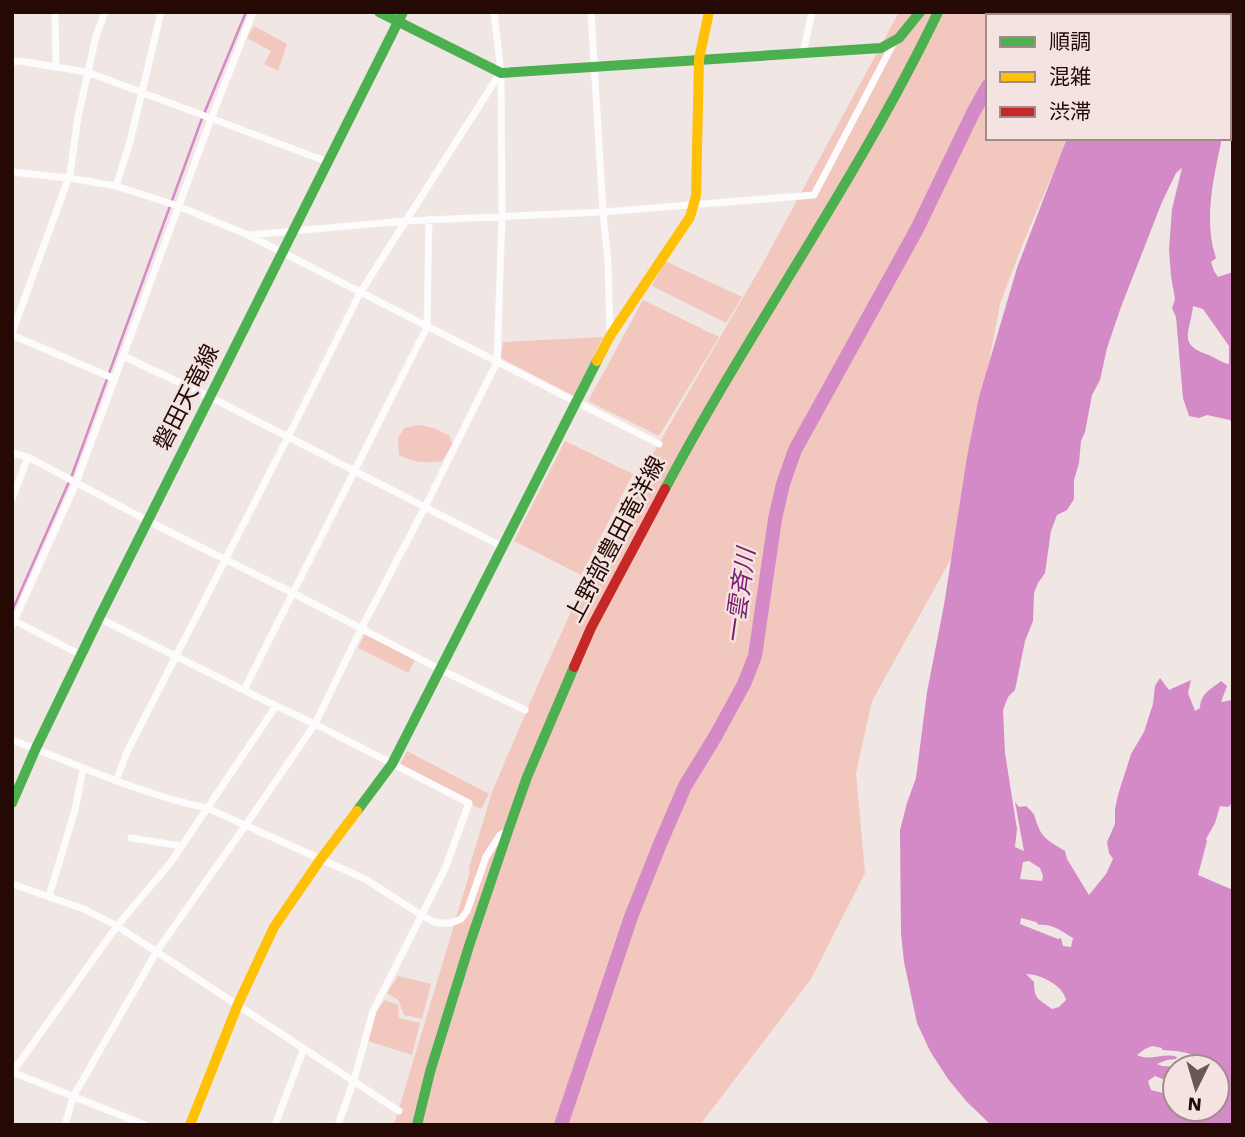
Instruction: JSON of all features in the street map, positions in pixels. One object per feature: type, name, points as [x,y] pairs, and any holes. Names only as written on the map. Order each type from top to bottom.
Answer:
[{"type":"main road","points":[[379,12],[401,17],[501,73],[881,48],[894,44],[920,12]]},
{"type":"main road","points":[[190,1125],[238,1004],[274,927],[392,764],[610,336],[690,217],[696,196],[699,60],[709,12]]},
{"type":"main road","name":"上野部豊田竜洋線","points":[[417,1125],[469,946],[508,831],[527,777],[591,628],[678,463],[861,158],[938,12]]},
{"type":"main road","name":"磐田天竜線","points":[[12,803],[81,654],[401,17]]},
{"type":"street","points":[[55,12],[56,67]]},
{"type":"street","points":[[104,12],[87,72],[69,178],[12,334],[115,379]]},
{"type":"street","points":[[116,186],[129,146],[161,12]]},
{"type":"street","points":[[81,654],[13,623],[76,483],[253,12]]},
{"type":"street","points":[[65,1125],[73,1097],[157,951],[315,724],[497,362],[502,216],[501,73],[494,12]]},
{"type":"street","points":[[590,12],[608,262],[610,336]]},
{"type":"street","points":[[803,53],[812,12]]},
{"type":"street","points":[[248,235],[405,220],[603,212],[814,195],[894,44]]},
{"type":"street","points":[[12,62],[87,72],[328,162]]},
{"type":"street","points":[[116,781],[127,752],[360,293],[501,73]]},
{"type":"street","points":[[12,172],[116,186],[178,206],[248,235],[659,444]]},
{"type":"street","points":[[244,690],[427,327],[429,219]]},
{"type":"street","points":[[123,356],[210,397],[503,547]]},
{"type":"street","points":[[12,453],[28,457],[148,521],[525,710]]},
{"type":"street","points":[[12,499],[28,457]]},
{"type":"street","points":[[99,618],[469,803],[445,869],[373,1011],[338,1125]]},
{"type":"street","points":[[145,1125],[12,1073],[117,926],[171,862],[276,706]]},
{"type":"street","points":[[12,740],[116,781],[180,803],[207,808],[365,879],[434,922],[451,923],[461,919],[467,911],[486,857],[500,835],[508,831]]},
{"type":"street","points":[[49,896],[75,810],[83,768]]},
{"type":"street","points":[[131,838],[182,846]]},
{"type":"street","points":[[12,884],[85,909],[117,926],[399,1111]]},
{"type":"street","points":[[275,1125],[304,1048]]},
{"type":"shaded area","points":[[899,12],[1114,12],[986,14],[986,140],[1065,140],[1000,304],[952,557],[872,701],[856,773],[865,873],[811,979],[700,1125],[394,1125],[492,792],[539,682],[606,535],[763,263]]},
{"type":"shaded area","points":[[1233,12],[1231,110],[1231,14],[1181,14]]},
{"type":"shaded area","points":[[254,26],[287,44],[278,71],[264,64],[271,51],[247,38]]},
{"type":"shaded area","points":[[1066,140],[1222,140],[1211,198],[1210,229],[1216,258],[1211,262],[1218,277],[1233,272],[1233,422],[1207,415],[1199,418],[1189,416],[1183,398],[1176,317],[1172,308],[1175,299],[1169,250],[1172,209],[1182,168],[1176,173],[1162,202],[1107,348],[1081,441],[1074,480],[1074,499],[1067,510],[1057,515],[1051,531],[1045,573],[1034,593],[1033,621],[1025,641],[1015,690],[1008,697],[1003,710],[1005,753],[1017,829],[1015,847],[1024,851],[1015,802],[1019,807],[1026,806],[1034,815],[1042,834],[1065,851],[1089,895],[1106,874],[1113,859],[1107,842],[1115,824],[1118,795],[1131,754],[1144,732],[1153,704],[1155,686],[1160,678],[1169,690],[1191,680],[1188,693],[1195,711],[1200,708],[1204,695],[1221,681],[1227,686],[1221,702],[1233,700],[1233,802],[1228,807],[1220,806],[1206,839],[1198,875],[1233,890],[1233,1125],[989,1125],[948,1079],[930,1051],[917,1023],[904,962],[901,933],[900,830],[916,778],[927,692],[944,605],[979,397],[1017,268]],"holes":[[[1193,306],[1203,309],[1229,346],[1229,364],[1199,351],[1189,342],[1188,331]],[[1029,861],[1040,868],[1042,881],[1020,879],[1023,862]],[[1021,918],[1057,928],[1073,938],[1071,947],[1063,946],[1061,938],[1020,924]],[[1026,974],[1050,981],[1066,1000],[1059,1007],[1052,1009],[1038,998],[1034,982]]]},
{"type":"shaded area","points":[[665,261],[742,297],[726,323],[652,286]]},
{"type":"shaded area","points":[[643,300],[719,337],[659,436],[588,401]]},
{"type":"shaded area","points":[[603,337],[574,396],[501,358],[503,342]]},
{"type":"shaded area","points":[[419,425],[434,428],[450,436],[452,445],[442,461],[420,462],[399,455],[398,439],[404,428]]},
{"type":"shaded area","points":[[565,441],[633,474],[581,575],[514,541]]},
{"type":"shaded area","points":[[365,634],[415,660],[408,673],[358,648]]},
{"type":"shaded area","points":[[407,751],[489,794],[481,809],[399,767]]},
{"type":"shaded area","points":[[398,976],[431,984],[422,1019],[404,1015],[398,1000],[387,993]]},
{"type":"shaded area","points":[[385,1000],[398,1005],[399,1018],[420,1023],[412,1055],[368,1041],[372,1016]]},
{"type":"waterway","points":[[12,611],[72,475],[201,121],[246,12]]},
{"type":"waterway","name":"一雲斉川","points":[[561,1125],[631,917],[660,844],[685,786],[744,684],[755,656],[775,519],[795,450],[917,229],[986,90]]},
{"type":"traffic: fast","points":[[379,12],[501,73],[881,48],[899,38],[920,12]]},
{"type":"traffic: fast","points":[[12,803],[99,618],[403,12]]},
{"type":"traffic: fast","points":[[665,489],[733,369],[840,193],[938,12]]},
{"type":"traffic: fast","points":[[357,811],[392,764],[597,361]]},
{"type":"traffic: fast","points":[[417,1125],[430,1072],[508,831],[527,777],[574,667]]},
{"type":"traffic: slow","points":[[597,361],[610,336],[690,217],[696,196],[699,59],[709,12]]},
{"type":"traffic: slow","points":[[190,1125],[238,1004],[274,927],[357,811]]},
{"type":"traffic: jam","points":[[574,667],[591,628],[665,489]]}]
